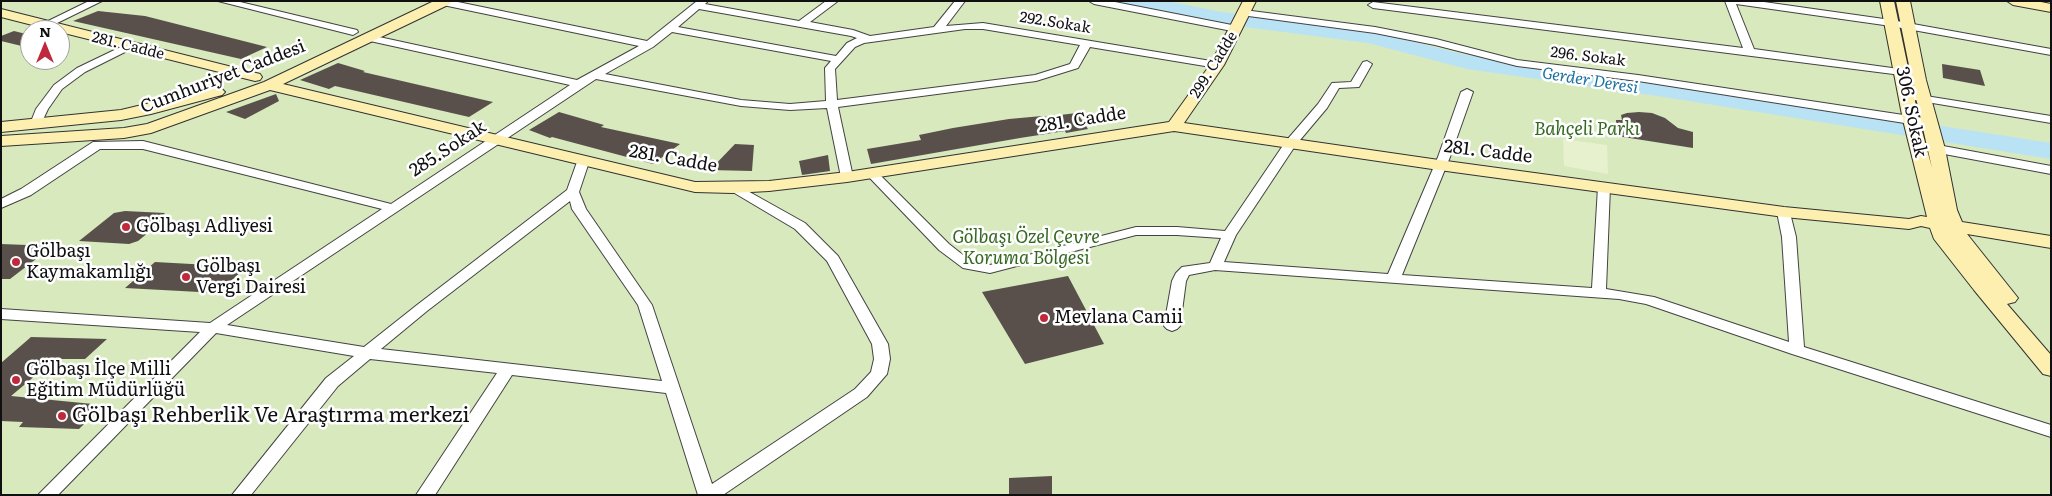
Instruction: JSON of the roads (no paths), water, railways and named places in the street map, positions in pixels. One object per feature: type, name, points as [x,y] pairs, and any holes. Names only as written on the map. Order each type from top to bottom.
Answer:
[{"type":"street","points":[[56,20],[97,1]]},
{"type":"street","points":[[223,1],[353,32]]},
{"type":"street","name":"Cumhuriyet Caddesi","points":[[1,127],[121,115],[211,94],[255,77],[418,1]]},
{"type":"street","points":[[801,24],[833,1]]},
{"type":"street","points":[[937,30],[960,1]]},
{"type":"street","name":"296. Sokak","points":[[1094,1],[1243,16],[1374,14],[1471,50],[1517,63],[1638,78],[1933,134]]},
{"type":"street","points":[[1750,53],[1732,1],[1891,23],[2051,52]]},
{"type":"street","name":"306. Sokak","points":[[1887,1],[1891,23],[1910,73],[1907,96],[1914,131],[1948,230]]},
{"type":"street","points":[[1903,1],[1910,73],[1924,99],[1933,134],[1948,210],[1948,230],[1981,286],[2051,369]]},
{"type":"street","points":[[2013,1],[2051,8]]},
{"type":"street","points":[[444,2],[649,45]]},
{"type":"street","name":"Cumhuriyet Caddesi","points":[[1,141],[104,134],[124,139],[269,85],[444,2]]},
{"type":"street","points":[[700,4],[853,33],[870,39]]},
{"type":"street","name":"285.Sokak","points":[[47,495],[213,328],[579,84],[649,45],[700,4]]},
{"type":"street","name":"281. Cadde","points":[[1,13],[27,20]]},
{"type":"street","points":[[1374,14],[1626,35],[1910,73]]},
{"type":"street","name":"299. Cadde","points":[[1174,126],[1217,65],[1243,16]]},
{"type":"street","name":"292.Sokak","points":[[837,59],[851,45],[870,39],[983,26],[1217,65]]},
{"type":"street","points":[[669,28],[837,59],[830,68],[832,104],[847,178]]},
{"type":"street","name":"281. Cadde","points":[[70,31],[255,77]]},
{"type":"street","points":[[370,38],[579,84]]},
{"type":"street","points":[[594,76],[742,103],[790,107],[862,102],[1036,78],[1074,66],[1087,44]]},
{"type":"street","points":[[36,124],[42,109],[58,87],[80,70],[128,46]]},
{"type":"street","points":[[1215,266],[1229,235],[1290,144],[1323,106],[1336,85],[1355,85],[1367,64]]},
{"type":"street","name":"281. Cadde","points":[[269,85],[497,139],[583,162],[695,187],[769,186],[847,178],[1174,126],[1439,166],[1784,212],[1909,224],[1925,231],[1948,230]]},
{"type":"street","points":[[1394,277],[1467,92]]},
{"type":"street","points":[[1907,96],[2051,120]]},
{"type":"street","points":[[150,128],[164,117],[161,111],[152,109]]},
{"type":"street","points":[[104,134],[100,131],[101,127],[108,121],[121,115]]},
{"type":"street","points":[[1914,131],[1933,134],[2051,170]]},
{"type":"street","points":[[1,204],[26,192],[97,145],[124,139],[392,208]]},
{"type":"street","points":[[240,495],[332,382],[422,308],[573,192],[583,162]]},
{"type":"street","points":[[872,174],[944,247],[968,265],[990,268],[1136,231],[1177,231],[1229,235]]},
{"type":"street","points":[[1599,292],[1604,187]]},
{"type":"street","points":[[573,192],[580,209],[645,305],[708,495],[861,393],[879,374],[882,359],[880,344],[833,259],[800,226],[732,188]]},
{"type":"street","points":[[1784,212],[1788,236],[1797,350]]},
{"type":"street","points":[[1948,230],[2051,242]]},
{"type":"street","points":[[1948,230],[2051,251]]},
{"type":"street","points":[[1948,230],[2051,349]]},
{"type":"street","points":[[1172,326],[1179,282],[1183,273],[1187,270],[1215,266],[1619,294],[1650,300],[1797,350],[2051,431]]},
{"type":"street","points":[[1,314],[213,328],[367,353],[672,388]]},
{"type":"street","points":[[425,495],[508,369]]},
{"type":"waterway","name":"Gerder Deresi","points":[[1132,1],[1222,18],[1369,37],[1467,62],[1664,90],[2051,151]]},
{"type":"place","name":"Gölbaşı Adliyesi","points":[[126,227]]},
{"type":"place","name":"Gölbaşı Kaymakamlığı","points":[[16,262]]},
{"type":"place","name":"Gölbaşı Vergi Dairesi","points":[[186,277]]},
{"type":"place","name":"Mevlana Camii","points":[[1044,318]]},
{"type":"place","name":"Gölbaşı İlçe Milli Eğitim Müdürlüğü","points":[[16,380]]},
{"type":"place","name":"Gölbaşı Rehberlik Ve Araştırma merkezi","points":[[62,416]]},
{"type":"park label","name":"Bahçeli Parkı","points":[[1587,130]]},
{"type":"park label","name":"Gölbaşı Özel Çevre Koruma Bölgesi","points":[[1026,248]]}]
